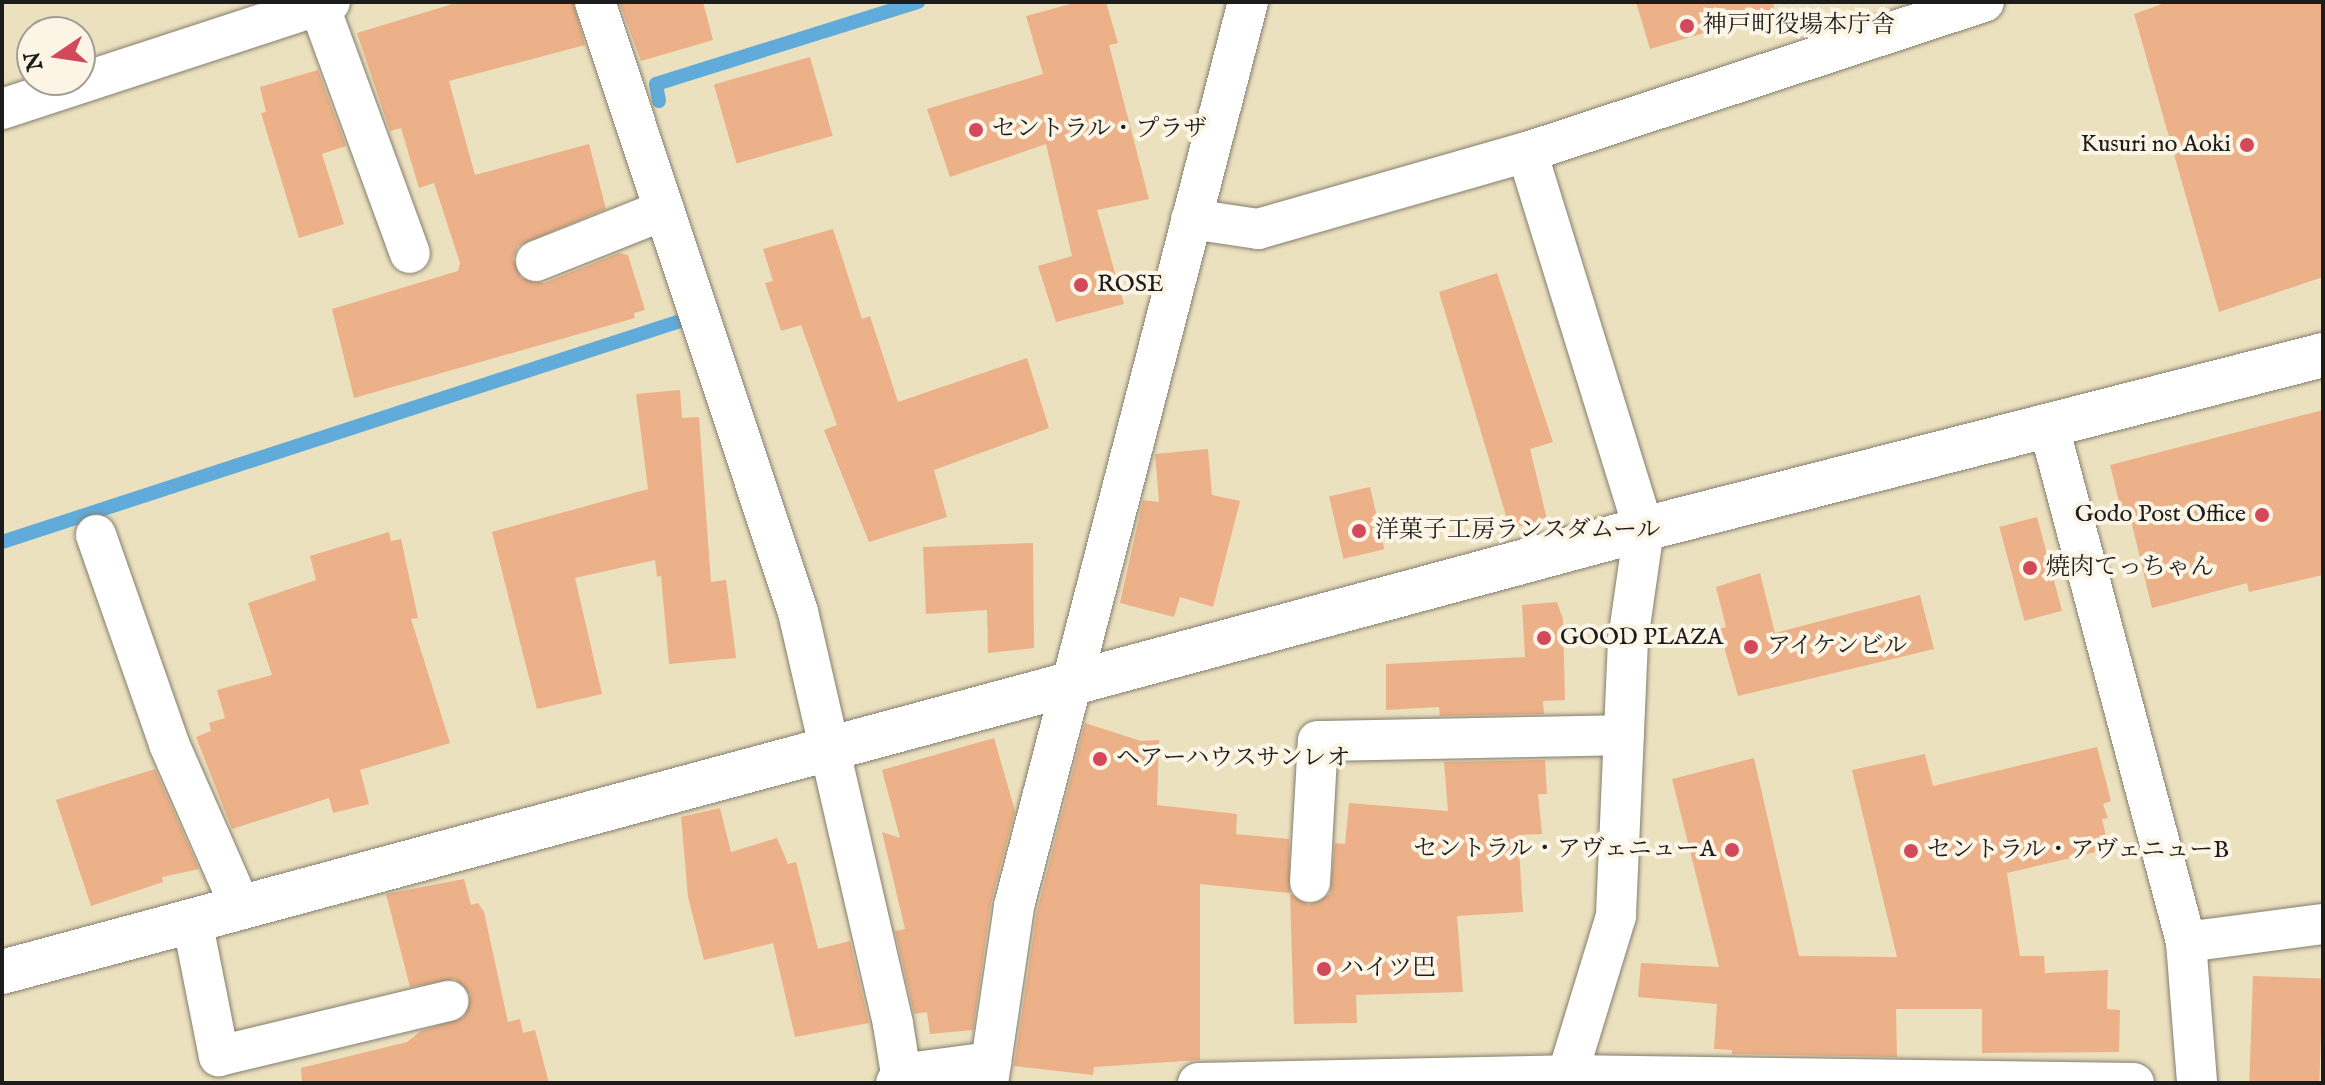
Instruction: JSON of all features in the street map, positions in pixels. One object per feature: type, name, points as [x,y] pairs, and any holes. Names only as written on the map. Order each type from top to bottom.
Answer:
[{"type":"street","points":[[595,2],[798,612],[831,747],[898,1079],[989,1072],[1014,906],[1075,681],[1248,2]]},
{"type":"street","points":[[1191,219],[1258,229],[1527,152],[1984,2]]},
{"type":"street","points":[[2,109],[222,18],[324,4],[410,253]]},
{"type":"street","points":[[1527,152],[1644,529],[1628,640],[1616,916],[1566,1079]]},
{"type":"street","points":[[536,261],[664,210]]},
{"type":"street","points":[[2,972],[1644,529],[2323,355]]},
{"type":"street","points":[[2049,427],[2186,942],[2197,1083]]},
{"type":"street","points":[[96,535],[169,744],[241,908]]},
{"type":"street","points":[[1310,882],[1318,741],[1624,735]]},
{"type":"street","points":[[192,920],[219,1056],[448,1001]]},
{"type":"street","points":[[2186,942],[2323,924]]},
{"type":"street","points":[[1198,1083],[1566,1079],[2134,1083]]},
{"type":"building","points":[[459,2],[573,2],[585,45],[449,81],[475,175],[589,144],[606,209],[518,246],[513,258],[521,278],[544,283],[619,253],[628,255],[645,310],[634,313],[635,318],[354,398],[332,309],[458,271],[460,263],[434,183],[419,188],[401,128],[390,131],[357,33]]},
{"type":"building","points":[[619,2],[703,2],[713,40],[641,61]]},
{"type":"building","points":[[1078,2],[1106,2],[1118,43],[1109,45],[1149,199],[1097,210],[1124,304],[1056,322],[1038,266],[1072,256],[1046,144],[950,177],[927,109],[1043,74],[1026,16]]},
{"type":"building","name":"神戸町役場本庁舎","points":[[1636,2],[1773,2],[1775,12],[1650,49]]},
{"type":"building","name":"Kusuri no Aoki","points":[[2168,2],[2323,2],[2323,277],[2219,312],[2134,14]]},
{"type":"building","points":[[810,57],[833,136],[736,163],[714,85]]},
{"type":"building","points":[[318,70],[346,146],[322,154],[344,224],[299,238],[261,113],[266,112],[260,87]]},
{"type":"building","points":[[833,229],[862,319],[870,316],[898,402],[1027,358],[1049,428],[934,470],[947,517],[869,542],[824,430],[837,425],[801,325],[781,331],[765,283],[773,281],[763,249]]},
{"type":"building","points":[[1497,273],[1553,442],[1530,449],[1547,519],[1510,529],[1439,292]]},
{"type":"building","points":[[680,390],[682,418],[699,417],[711,582],[726,580],[736,658],[669,664],[661,576],[657,577],[655,560],[575,578],[602,694],[537,709],[492,532],[648,489],[636,394]]},
{"type":"building","points":[[2323,410],[2323,575],[2249,592],[2247,583],[2152,608],[2130,516],[2123,518],[2110,465]]},
{"type":"building","points":[[1208,449],[1212,495],[1240,501],[1213,607],[1180,597],[1174,617],[1120,603],[1143,500],[1159,502],[1155,454]]},
{"type":"building","name":"洋菓子工房ランスダムール","points":[[1370,487],[1384,549],[1343,559],[1329,496]]},
{"type":"building","name":"焼肉てっちゃん","points":[[2037,517],[2062,611],[2024,621],[1999,527]]},
{"type":"building","points":[[389,532],[391,541],[401,539],[418,618],[411,619],[450,743],[360,770],[369,804],[333,813],[329,798],[232,829],[196,737],[211,731],[209,723],[225,718],[217,690],[272,675],[248,603],[316,580],[310,556]]},
{"type":"building","points":[[1033,543],[1034,648],[988,653],[987,610],[926,614],[923,547]]},
{"type":"building","points":[[1760,573],[1775,633],[1920,595],[1934,649],[1738,696],[1719,629],[1726,627],[1716,587]]},
{"type":"building","name":"GOOD PLAZA","points":[[1557,602],[1563,619],[1565,700],[1543,701],[1544,714],[1440,716],[1439,707],[1386,710],[1386,664],[1525,657],[1522,605]]},
{"type":"building","points":[[1085,723],[1141,741],[1159,740],[1157,805],[1237,814],[1236,834],[1289,839],[1290,893],[1200,884],[1200,1060],[1094,1067],[1093,1075],[1014,1066],[1037,911]]},
{"type":"building","points":[[994,738],[1015,811],[991,903],[973,1030],[930,1034],[927,1012],[914,1014],[895,931],[905,929],[882,832],[900,838],[882,770]]},
{"type":"building","points":[[2097,747],[2111,801],[2103,804],[2108,818],[2102,819],[2109,849],[2007,873],[2020,956],[2044,956],[2045,973],[2108,970],[2107,1009],[2120,1010],[2119,1052],[1982,1053],[1982,1009],[1896,1009],[1897,1057],[1732,1054],[1732,1050],[1714,1049],[1717,1004],[1638,997],[1641,963],[1719,967],[1672,779],[1754,758],[1799,956],[1897,957],[1852,770],[1925,754],[1933,786]]},
{"type":"building","points":[[1545,760],[1547,794],[1538,794],[1542,834],[1518,835],[1523,912],[1457,916],[1463,992],[1356,995],[1357,1023],[1294,1024],[1290,894],[1309,905],[1330,894],[1335,843],[1345,844],[1349,803],[1448,811],[1444,762]]},
{"type":"building","points":[[155,769],[199,869],[162,877],[163,882],[91,906],[56,800]]},
{"type":"building","points":[[720,808],[731,852],[777,838],[788,864],[796,862],[818,949],[850,941],[869,1023],[795,1037],[773,943],[704,960],[688,897],[681,817]]},
{"type":"building","points":[[464,879],[471,905],[478,903],[484,912],[508,1022],[520,1019],[523,1033],[535,1030],[549,1083],[302,1083],[301,1068],[407,1042],[421,1031],[464,1017],[470,995],[455,979],[410,987],[386,894]]},
{"type":"building","points":[[2253,976],[2323,978],[2319,1083],[2249,1083]]},
{"type":"waterway","points":[[659,101],[656,84],[918,2]]},
{"type":"waterway","points":[[2,542],[680,321]]},
{"type":"place","name":"神戸町役場本庁舎","points":[[1687,26]]},
{"type":"place","name":"セントラル・プラザ","points":[[976,130]]},
{"type":"place","name":"Kusuri no Aoki","points":[[2247,145]]},
{"type":"place","name":"ROSE","points":[[1081,285]]},
{"type":"place","name":"Godo Post Office","points":[[2262,515]]},
{"type":"place","name":"洋菓子工房ランスダムール","points":[[1359,531]]},
{"type":"place","name":"焼肉てっちゃん","points":[[2030,568]]},
{"type":"place","name":"GOOD PLAZA","points":[[1544,638]]},
{"type":"place","name":"アイケンビル","points":[[1751,647]]},
{"type":"place","name":"ヘアーハウスサンレオ","points":[[1100,759]]},
{"type":"place","name":"セントラル・アヴェニューA","points":[[1732,850]]},
{"type":"place","name":"セントラル・アヴェニューB","points":[[1911,851]]},
{"type":"place","name":"ハイツ巴","points":[[1324,969]]}]
